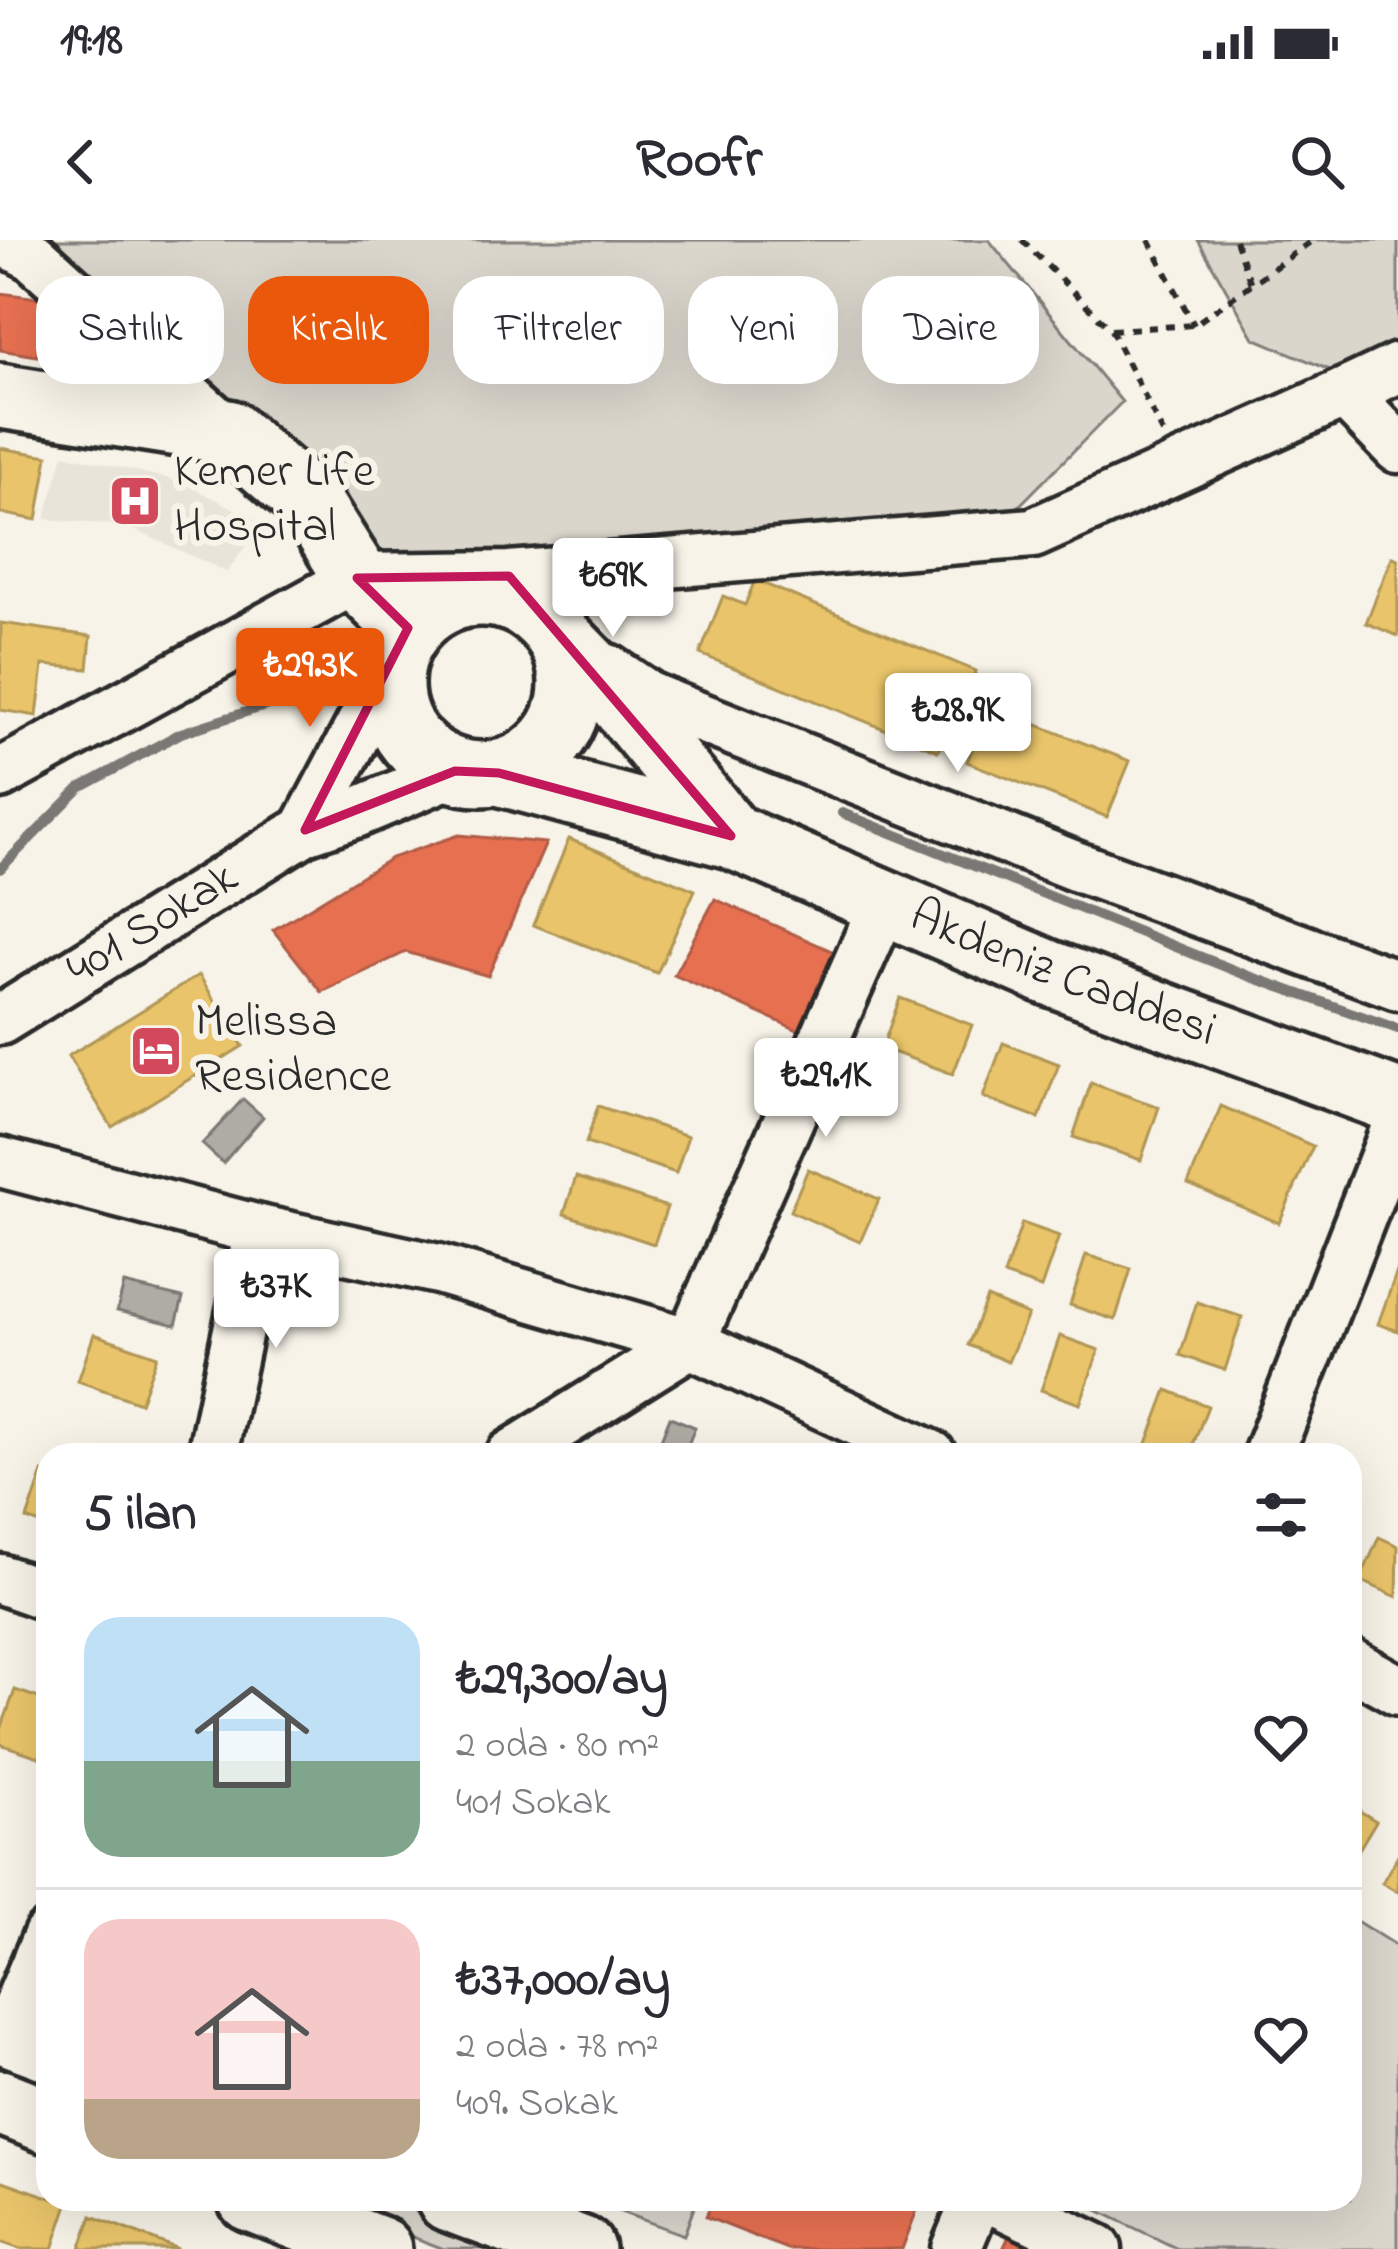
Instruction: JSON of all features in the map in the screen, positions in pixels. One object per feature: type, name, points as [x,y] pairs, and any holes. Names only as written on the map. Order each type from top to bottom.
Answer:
[{"type":"main road","points":[[0,396],[228,432],[310,503],[400,648]]},
{"type":"main road","points":[[559,636],[573,677],[565,721],[539,755],[477,772],[418,749],[394,712],[400,648],[442,600],[485,592],[528,605],[559,636],[618,698],[731,836]]},
{"type":"main road","name":"Akdeniz Caddesi","points":[[477,772],[731,836],[1047,972],[1398,1102]]},
{"type":"main road","points":[[0,2102],[36,2116]]},
{"type":"main road","points":[[281,2211],[379,2249]]},
{"type":"main road","points":[[481,2211],[582,2249]]},
{"type":"street","points":[[2,240],[33,256],[228,432]]},
{"type":"street","points":[[0,774],[357,578],[509,576],[1033,533],[1398,368]]},
{"type":"street","points":[[1345,393],[1398,448]]},
{"type":"street","points":[[509,576],[559,636],[651,698],[1075,866],[1398,985]]},
{"type":"street","points":[[305,830],[400,648]]},
{"type":"street","name":"401 Sokak","points":[[0,1020],[305,830],[477,772]]},
{"type":"street","points":[[530,1443],[690,1343],[885,902]]},
{"type":"street","points":[[1273,1443],[1398,1123]]},
{"type":"street","points":[[0,1162],[259,1230],[438,1269],[690,1343],[906,1443]]},
{"type":"street","points":[[215,1443],[259,1230]]},
{"type":"street","points":[[0,1579],[36,1592]]},
{"type":"street","points":[[1362,1670],[1398,1690]]},
{"type":"street","points":[[18,2036],[36,1975]]},
{"type":"street","points":[[956,2249],[972,2211]]},
{"type":"street","points":[[1017,2211],[1097,2249]]},
{"type":"path","points":[[1022,240],[1111,330],[1180,467]]},
{"type":"path","points":[[1149,240],[1194,325]]},
{"type":"path","points":[[1235,240],[1252,284]]},
{"type":"path","points":[[1111,330],[1194,325],[1313,240]]},
{"type":"highlighted area","points":[[509,576],[731,836],[499,773],[455,771],[305,830],[408,628],[357,578]]},
{"type":"shaded area","points":[[43,240],[989,240],[1019,276],[862,276],[862,384],[1039,384],[1039,301],[1122,402],[1017,508],[406,563],[376,548],[352,517],[204,384],[224,384],[224,276],[83,276]]},
{"type":"shaded area","points":[[1198,240],[1398,240],[1398,351],[1344,376],[1254,338]]},
{"type":"shaded area","name":"Kemer Life Hospital","points":[[64,454],[182,482],[262,523],[227,572],[126,526],[45,519]]},
{"type":"shaded area","points":[[243,1099],[263,1117],[223,1163],[202,1144]]},
{"type":"shaded area","points":[[124,1284],[183,1298],[176,1325],[117,1311]]},
{"type":"shaded area","points":[[670,1417],[695,1427],[689,1443],[660,1443]]},
{"type":"shaded area","points":[[1362,1924],[1398,1947],[1398,2249],[1178,2249],[1100,2211],[1362,2211]]},
{"type":"shaded area","points":[[345,2211],[416,2211],[516,2249],[444,2249]]},
{"type":"shaded area","points":[[618,2211],[693,2211],[684,2235]]},
{"type":"building: Konut","points":[[0,448],[48,456],[37,520],[0,513]]},
{"type":"building: Konut","points":[[1392,557],[1398,559],[1398,636],[1366,623]]},
{"type":"building: Konut","points":[[755,580],[976,671],[938,751],[700,654],[723,596],[745,605]]},
{"type":"building: Konut","points":[[1,623],[91,636],[88,669],[43,665],[37,716],[0,710]]},
{"type":"building: Konut","points":[[989,706],[1130,761],[1107,817],[967,762]]},
{"type":"building: Konut","points":[[569,839],[695,890],[657,973],[533,925]]},
{"type":"building: Konut","name":"Melissa Residence","points":[[199,975],[243,1046],[112,1127],[68,1056]]},
{"type":"building: Konut","points":[[900,998],[972,1025],[953,1074],[882,1048]]},
{"type":"building: Konut","points":[[1003,1043],[1059,1064],[1039,1118],[983,1097]]},
{"type":"building: Konut","points":[[1091,1083],[1159,1107],[1141,1160],[1073,1137]]},
{"type":"building: Konut","points":[[598,1106],[688,1136],[676,1173],[586,1143]]},
{"type":"building: Konut","points":[[1221,1106],[1313,1146],[1279,1223],[1188,1184]]},
{"type":"building: Konut","points":[[808,1169],[879,1199],[860,1242],[790,1211]]},
{"type":"building: Konut","points":[[576,1177],[667,1207],[654,1244],[564,1214]]},
{"type":"building: Konut","points":[[1022,1223],[1059,1236],[1041,1288],[1004,1275]]},
{"type":"building: Konut","points":[[1086,1255],[1131,1269],[1115,1320],[1070,1305]]},
{"type":"building: Konut","points":[[1398,1268],[1398,1331],[1378,1324]]},
{"type":"building: Konut","points":[[987,1298],[1028,1315],[1008,1362],[968,1345]]},
{"type":"building: Konut","points":[[1197,1302],[1242,1317],[1225,1370],[1180,1355]]},
{"type":"building: Konut","points":[[94,1334],[157,1356],[140,1403],[78,1381]]},
{"type":"building: Konut","points":[[1060,1336],[1099,1350],[1080,1404],[1041,1390]]},
{"type":"building: Konut","points":[[1167,1390],[1208,1406],[1194,1443],[1147,1443]]},
{"type":"building: Konut","points":[[36,1493],[36,1522],[27,1519]]},
{"type":"building: Konut","points":[[1379,1537],[1398,1546],[1397,1597],[1362,1581]]},
{"type":"building: Konut","points":[[15,1690],[36,1697],[36,1756],[0,1744]]},
{"type":"building: Konut","points":[[1362,1812],[1376,1821],[1362,1844]]},
{"type":"building: Konut","points":[[1398,1855],[1398,1892],[1382,1883]]},
{"type":"building: Konut","points":[[0,2180],[36,2193],[36,2211],[66,2211],[53,2249],[20,2249],[0,2242]]},
{"type":"building: Konut","points":[[92,2216],[178,2249],[80,2249]]},
{"type":"building: Ticaret","points":[[0,293],[36,298],[36,356],[0,350]]},
{"type":"building: Ticaret","points":[[459,835],[546,843],[488,976],[406,952],[322,992],[273,930],[391,858]]},
{"type":"building: Ticaret","points":[[715,899],[834,952],[800,1031],[674,975]]},
{"type":"building: Ticaret","points":[[708,2211],[917,2211],[902,2249],[787,2249],[706,2217]]},
{"type":"building: Ticaret","points":[[1016,2221],[1072,2249],[1003,2249]]},
{"type":"waterway","points":[[0,869],[80,788],[181,733],[308,692]]},
{"type":"waterway","points":[[842,813],[1246,975],[1398,1029]]},
{"type":"place","name":"Kemer Life Hospital","points":[[135,501]]},
{"type":"place","name":"Melissa Residence","points":[[156,1051]]}]
